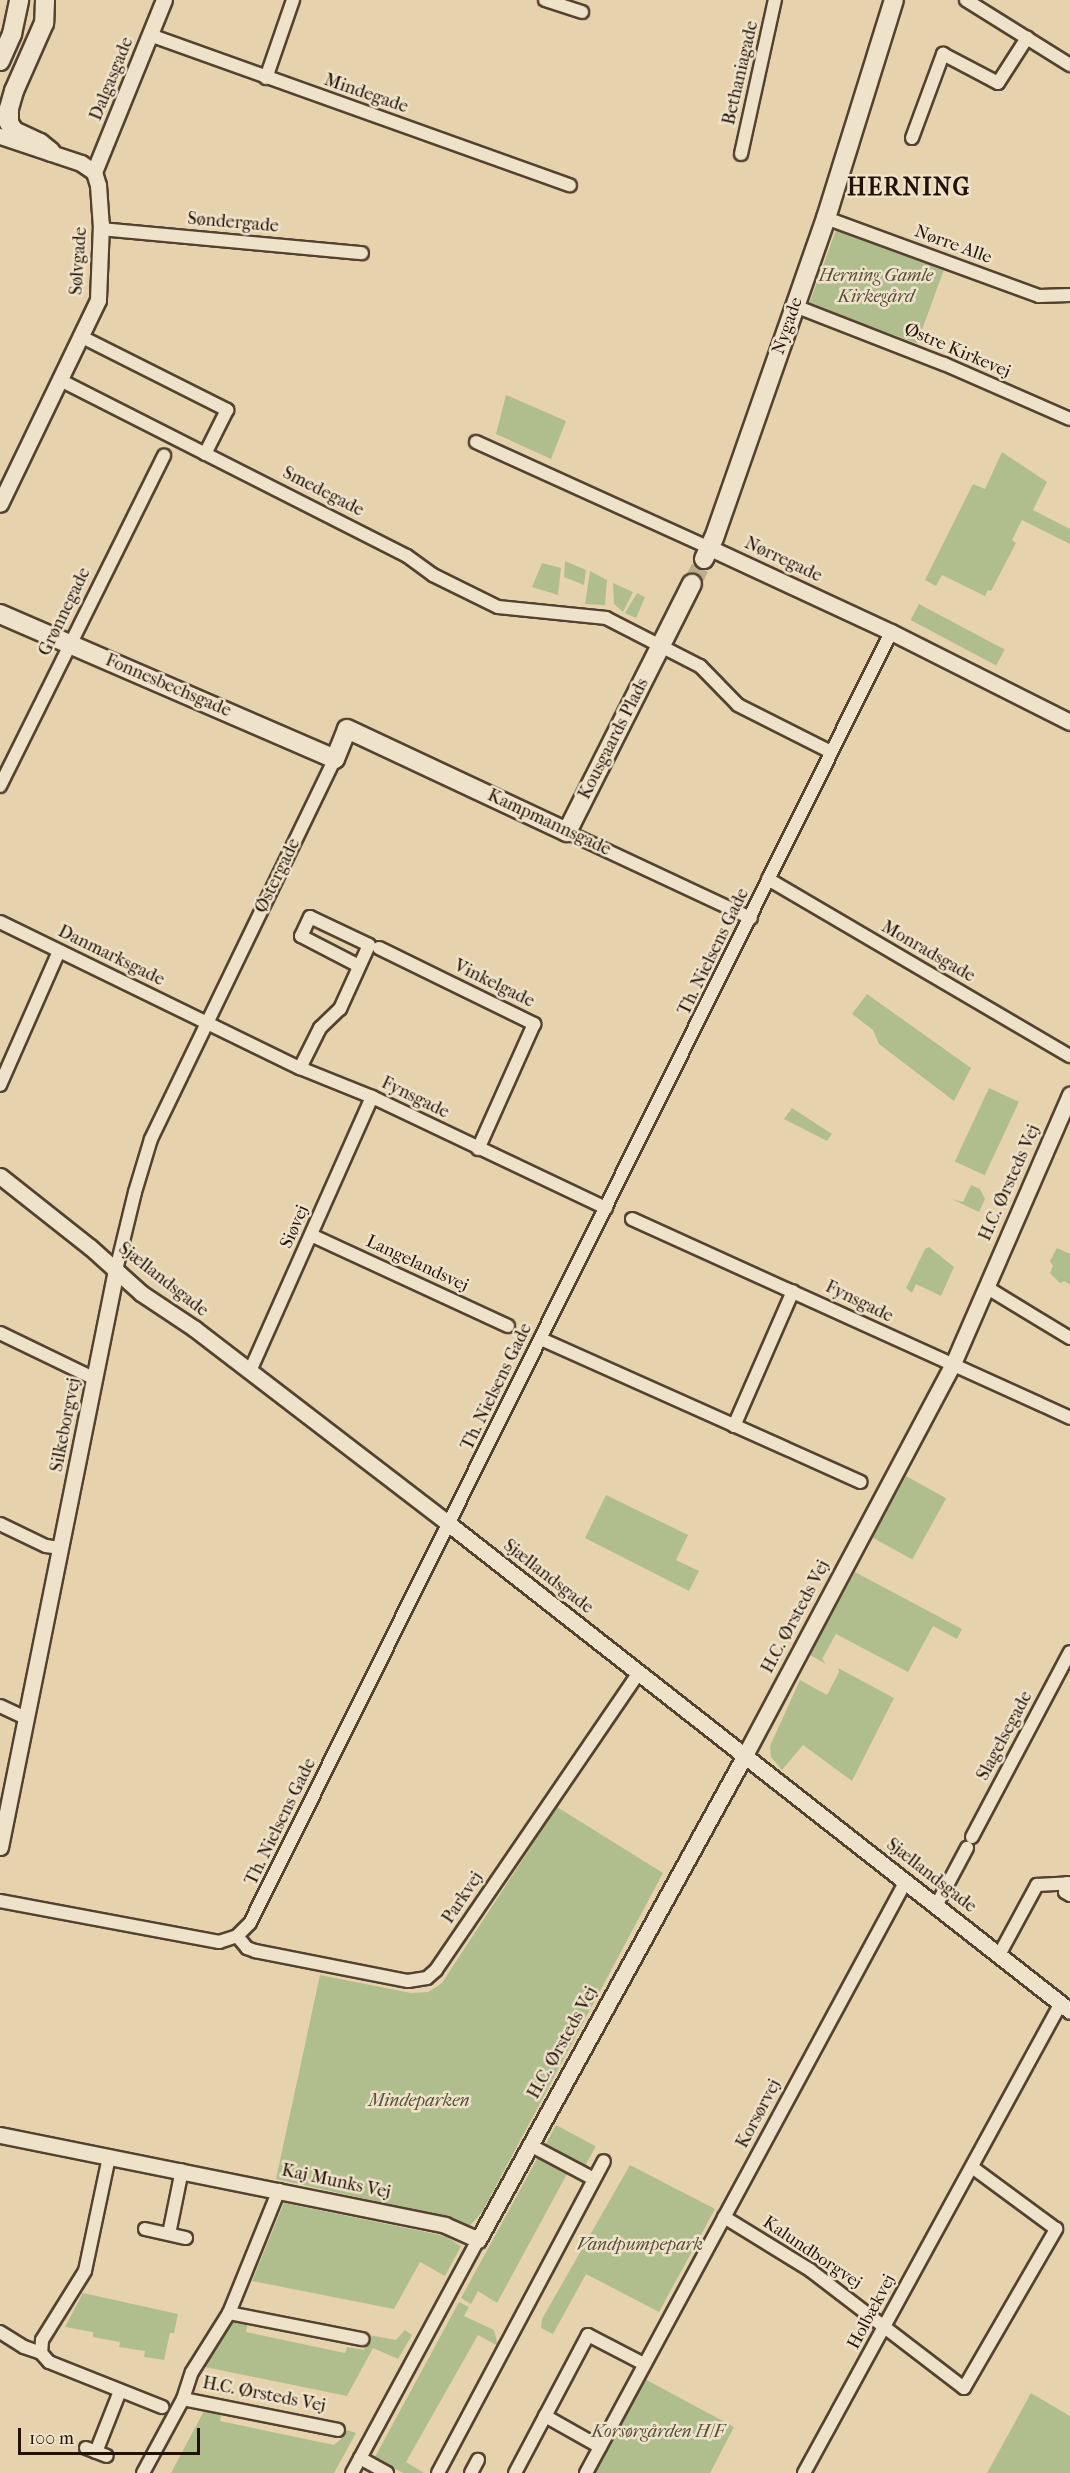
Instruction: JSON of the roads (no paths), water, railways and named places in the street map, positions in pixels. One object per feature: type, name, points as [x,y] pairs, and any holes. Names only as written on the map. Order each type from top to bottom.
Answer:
[{"type":"main road","points":[[0,24],[10,0]]},
{"type":"main road","points":[[0,61],[12,34],[19,0]]},
{"type":"main road","points":[[0,97],[44,0]]},
{"type":"main road","points":[[44,0],[44,23],[14,91],[9,109],[9,123],[14,131],[40,143],[51,152]]},
{"type":"main road","name":"Nygade","points":[[707,554],[826,218],[894,0]]},
{"type":"main road","name":"Kousgaards Plads","points":[[567,832],[692,584]]},
{"type":"main road","name":"Fonnesbechsgade","points":[[0,614],[335,759]]},
{"type":"main road","name":"Østergade","points":[[335,759],[347,729]]},
{"type":"main road","name":"Kampmannsgade","points":[[347,729],[567,832]]},
{"type":"street","name":"Dalgasgade","points":[[94,172],[164,0]]},
{"type":"street","points":[[266,78],[293,0]]},
{"type":"street","points":[[545,0],[582,12]]},
{"type":"street","name":"Bethaniagade","points":[[741,154],[775,0]]},
{"type":"street","points":[[966,0],[1070,65]]},
{"type":"street","name":"Mindegade","points":[[150,35],[570,185]]},
{"type":"street","points":[[912,138],[943,54],[998,83],[1027,38]]},
{"type":"street","points":[[0,136],[81,163],[94,172]]},
{"type":"street","name":"Sølvgade","points":[[0,504],[98,300],[101,229],[98,185],[94,172]]},
{"type":"street","name":"Nørre Alle","points":[[826,218],[1039,296],[1070,295]]},
{"type":"street","name":"Søndergade","points":[[101,229],[362,253]]},
{"type":"street","name":"Østre Kirkevej","points":[[795,306],[944,364],[1070,419]]},
{"type":"street","points":[[80,336],[227,410],[205,454]]},
{"type":"street","name":"Smedegade","points":[[60,380],[397,551],[433,575],[498,607],[606,618],[661,645]]},
{"type":"street","name":"Nørregade","points":[[476,442],[707,554],[891,633],[1070,722]]},
{"type":"street","name":"Grønnegade","points":[[0,786],[164,455]]},
{"type":"street","name":"Th. Nielsens Gade","points":[[237,1936],[250,1923],[891,633]]},
{"type":"street","points":[[661,645],[700,666],[738,705],[831,752]]},
{"type":"street","name":"Østergade","points":[[207,1022],[335,759]]},
{"type":"street","name":"Kampmannsgade","points":[[567,832],[751,918]]},
{"type":"street","name":"Monradsgade","points":[[768,879],[1070,1056]]},
{"type":"street","points":[[300,1068],[320,1028],[340,1009],[369,945],[310,917],[301,936],[359,966]]},
{"type":"street","name":"Danmarksgade","points":[[0,922],[207,1022]]},
{"type":"street","name":"Vinkelgade","points":[[379,948],[534,1024],[478,1149]]},
{"type":"street","points":[[0,1085],[59,951]]},
{"type":"street","name":"Fynsgade","points":[[207,1022],[300,1068],[372,1097],[606,1208]]},
{"type":"street","name":"Silkeborgvej","points":[[0,1847],[117,1270],[148,1146],[207,1022]]},
{"type":"street","name":"H.C. Ørsteds Vej","points":[[352,2473],[745,1755],[952,1366],[1070,1094]]},
{"type":"street","name":"Siøvej","points":[[250,1371],[372,1097]]},
{"type":"street","name":"Sjællandsgade","points":[[0,1176],[117,1270],[141,1293],[250,1371],[449,1524],[1065,2007]]},
{"type":"street","name":"Fynsgade","points":[[632,1219],[1070,1418]]},
{"type":"street","name":"Langelandsvej","points":[[311,1235],[508,1326]]},
{"type":"street","points":[[986,1287],[1070,1338]]},
{"type":"street","points":[[734,1426],[793,1291]]},
{"type":"street","points":[[0,1334],[95,1379]]},
{"type":"street","points":[[541,1339],[860,1482]]},
{"type":"street","points":[[0,1524],[46,1546],[61,1548]]},
{"type":"street","name":"Slagelsegade","points":[[936,1906],[1070,1652]]},
{"type":"street","name":"Parkvej","points":[[237,1936],[247,1948],[255,1951],[408,1981],[427,1978],[436,1970],[639,1672]]},
{"type":"street","points":[[0,1706],[26,1718]]},
{"type":"street","name":"Korsørvej","points":[[586,2473],[864,1954],[906,1881]]},
{"type":"street","points":[[999,1954],[1037,1885],[1069,1887]]},
{"type":"street","points":[[0,1901],[219,1942],[237,1936]]},
{"type":"street","name":"Holbækvej","points":[[804,2473],[972,2167],[1065,2007]]},
{"type":"street","name":"Kaj Munks Vej","points":[[0,2135],[445,2225],[478,2240]]},
{"type":"street","points":[[530,2145],[594,2179]]},
{"type":"street","points":[[42,2353],[42,2340],[85,2271],[109,2157]]},
{"type":"street","points":[[438,2473],[604,2161]]},
{"type":"street","name":"Kalundborgvej","points":[[724,2217],[810,2270],[964,2388],[1056,2229],[972,2167]]},
{"type":"street","points":[[169,2234],[182,2170]]},
{"type":"street","name":"H.C. Ørsteds Vej","points":[[143,2473],[183,2399],[192,2372],[229,2313],[279,2190]]},
{"type":"street","points":[[145,2229],[186,2238]]},
{"type":"street","points":[[229,2313],[362,2339]]},
{"type":"street","points":[[0,2332],[42,2353],[49,2362],[162,2407]]},
{"type":"street","points":[[515,2473],[588,2335],[644,2364]]},
{"type":"street","points":[[96,2452],[120,2391]]},
{"type":"street","name":"H.C. Ørsteds Vej","points":[[183,2399],[338,2430]]},
{"type":"street","points":[[545,2416],[600,2447]]},
{"type":"street","points":[[360,2458],[387,2473]]},
{"type":"street","points":[[471,2473],[478,2460]]},
{"type":"tunnel","points":[[692,584],[704,559]]},
{"type":"district","name":"HERNING","points":[[909,188]]},
{"type":"park label","name":"Herning Gamle Kirkegård","points":[[876,287]]},
{"type":"park label","name":"Mindeparken","points":[[419,2101]]},
{"type":"park label","name":"Vandpumpepark","points":[[640,2245]]},
{"type":"park label","name":"Korsørgården H/F","points":[[658,2432]]}]
